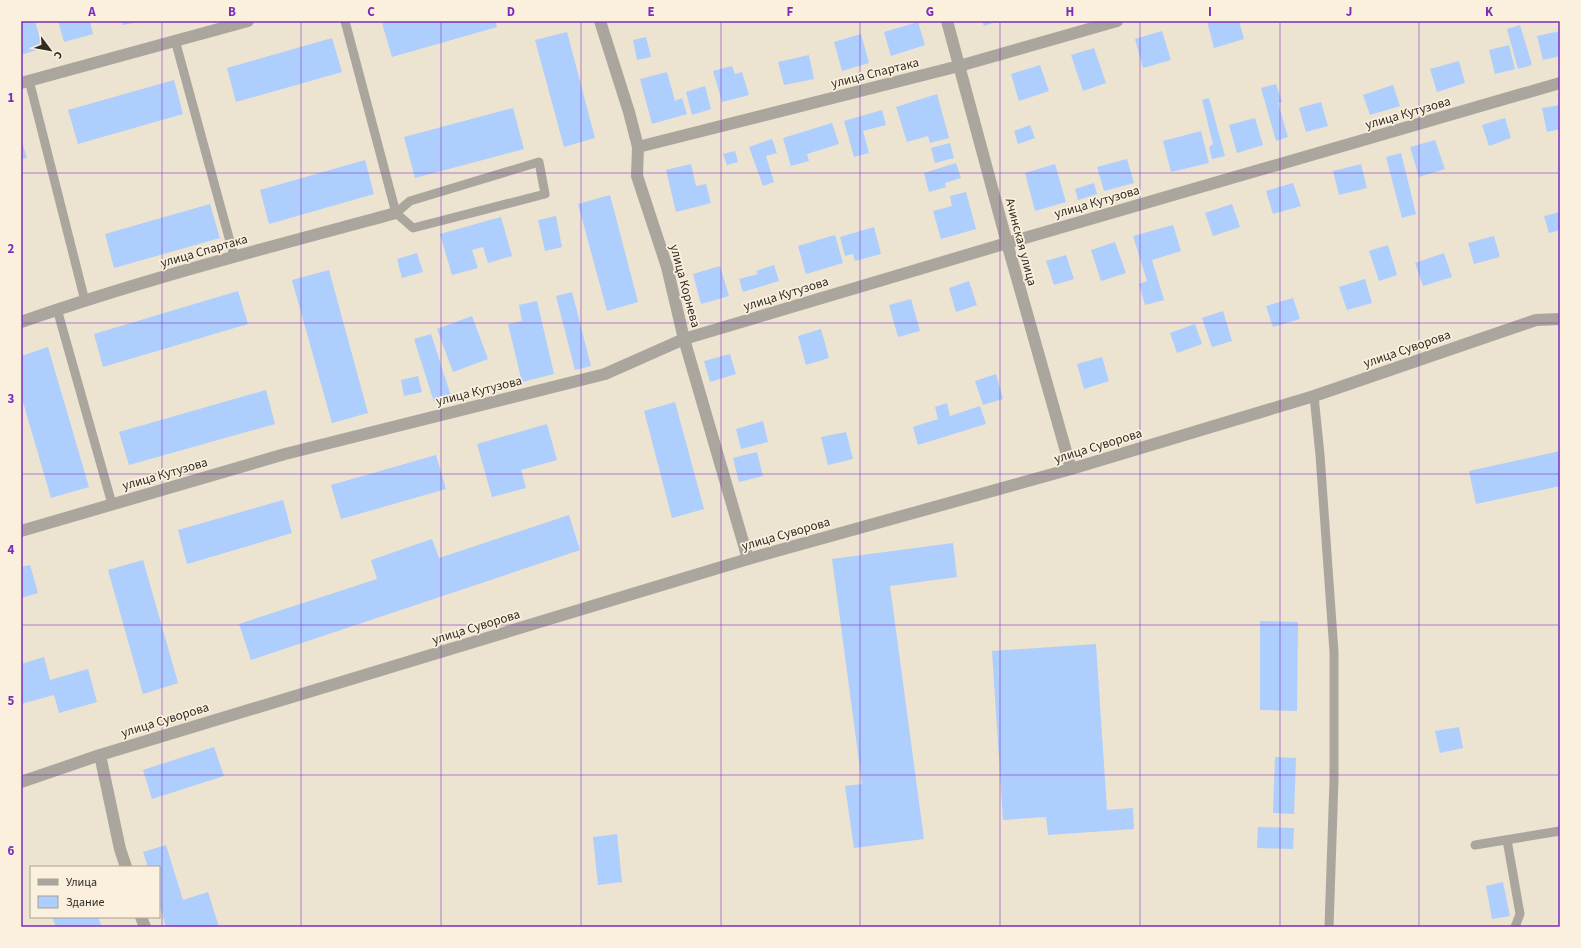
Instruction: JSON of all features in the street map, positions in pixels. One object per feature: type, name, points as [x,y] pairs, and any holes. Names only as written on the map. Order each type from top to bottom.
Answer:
[{"type":"street","points":[[25,82],[248,21]]},
{"type":"street","name":"улица Корнева","points":[[600,21],[629,112],[638,147],[637,176],[667,267],[684,339],[748,559]]},
{"type":"street","name":"Ачинская улица","points":[[947,21],[1007,243],[1071,469]]},
{"type":"street","name":"улица Спартака","points":[[638,147],[960,66],[1117,21]]},
{"type":"street","name":"улица Кутузова","points":[[21,531],[285,454],[605,374],[684,339],[1007,243],[1560,83]]},
{"type":"street","name":"улица Спартака","points":[[21,322],[57,309],[234,256],[396,214]]},
{"type":"street","name":"улица Суворова","points":[[21,782],[100,755],[748,559],[1071,469],[1314,396],[1536,320],[1560,319]]},
{"type":"street","points":[[100,755],[120,849],[126,866]]},
{"type":"lane","points":[[345,21],[396,214],[413,228],[545,194],[539,162],[410,201],[396,214]]},
{"type":"lane","points":[[175,40],[234,256]]},
{"type":"lane","points":[[25,82],[85,301]]},
{"type":"lane","points":[[57,309],[112,504]]},
{"type":"lane","points":[[1314,396],[1320,455],[1334,652],[1334,780],[1329,927]]},
{"type":"lane","points":[[1474,845],[1560,831]]},
{"type":"lane","points":[[1507,840],[1520,914],[1515,927]]},
{"type":"building","points":[[21,21],[35,21],[43,48],[21,55]]},
{"type":"building","points":[[58,21],[90,21],[93,34],[64,42]]},
{"type":"building","points":[[121,21],[138,21],[138,22],[123,25]]},
{"type":"building","points":[[390,21],[495,21],[497,27],[392,57],[382,23]]},
{"type":"building","points":[[982,21],[998,21],[984,26]]},
{"type":"building","points":[[1207,21],[1239,21],[1244,39],[1214,48]]},
{"type":"building","points":[[918,22],[925,45],[891,56],[884,32]]},
{"type":"building","points":[[1520,25],[1532,65],[1518,69],[1507,29]]},
{"type":"building","points":[[1162,31],[1171,60],[1143,68],[1135,39]]},
{"type":"building","points":[[1560,31],[1560,56],[1543,60],[1537,36]]},
{"type":"building","points":[[567,32],[595,138],[564,147],[535,40]]},
{"type":"building","points":[[861,34],[869,63],[842,71],[834,42]]},
{"type":"building","points":[[646,37],[651,57],[637,60],[633,40]]},
{"type":"building","points":[[332,38],[342,72],[236,102],[227,68]]},
{"type":"building","points":[[1509,45],[1515,69],[1495,74],[1489,50]]},
{"type":"building","points":[[1094,48],[1106,83],[1083,91],[1071,55]]},
{"type":"building","points":[[809,55],[814,79],[784,85],[778,62]]},
{"type":"building","points":[[1459,61],[1465,83],[1437,92],[1430,69]]},
{"type":"building","points":[[1040,65],[1049,91],[1019,101],[1011,74]]},
{"type":"building","points":[[732,66],[735,74],[742,72],[749,95],[722,102],[713,71]]},
{"type":"building","points":[[667,72],[675,101],[682,98],[687,114],[652,124],[640,79]]},
{"type":"building","points":[[174,80],[183,114],[78,144],[68,110]]},
{"type":"building","points":[[1276,84],[1282,102],[1278,103],[1288,137],[1276,141],[1261,88]]},
{"type":"building","points":[[1393,85],[1400,106],[1370,115],[1363,95]]},
{"type":"building","points":[[705,86],[711,109],[692,115],[686,92]]},
{"type":"building","points":[[937,94],[949,138],[930,143],[928,136],[907,142],[896,107]]},
{"type":"building","points":[[1209,98],[1225,156],[1212,159],[1209,147],[1213,144],[1202,100]]},
{"type":"building","points":[[1321,102],[1328,126],[1306,132],[1299,108]]},
{"type":"building","points":[[1560,105],[1560,129],[1547,132],[1542,108]]},
{"type":"building","points":[[513,108],[524,149],[415,178],[404,137]]},
{"type":"building","points":[[882,110],[886,125],[863,131],[869,153],[854,157],[844,121]]},
{"type":"building","points":[[1255,118],[1263,145],[1237,153],[1229,125]]},
{"type":"building","points":[[1505,118],[1511,138],[1489,146],[1482,125]]},
{"type":"building","points":[[832,123],[839,144],[807,154],[809,161],[791,166],[783,138]]},
{"type":"building","points":[[1030,125],[1035,138],[1018,144],[1014,131]]},
{"type":"building","points":[[1201,131],[1209,163],[1171,172],[1163,141]]},
{"type":"building","points":[[21,139],[27,158],[21,159]]},
{"type":"building","points":[[772,139],[777,153],[766,156],[774,182],[763,186],[749,147]]},
{"type":"building","points":[[1435,140],[1445,169],[1419,177],[1410,147]]},
{"type":"building","points":[[950,143],[954,158],[935,163],[931,148]]},
{"type":"building","points":[[735,151],[738,162],[727,165],[723,154]]},
{"type":"building","points":[[1401,153],[1416,214],[1402,218],[1386,157]]},
{"type":"building","points":[[1127,159],[1134,183],[1104,191],[1097,167]]},
{"type":"building","points":[[365,160],[374,194],[269,224],[260,190]]},
{"type":"building","points":[[956,163],[961,178],[945,183],[946,187],[929,192],[924,173]]},
{"type":"building","points":[[691,164],[696,186],[706,184],[711,203],[676,212],[666,170]]},
{"type":"building","points":[[1055,164],[1066,202],[1035,211],[1025,173]]},
{"type":"building","points":[[1361,164],[1367,188],[1339,195],[1333,171]]},
{"type":"building","points":[[1094,183],[1097,194],[1078,200],[1075,189]]},
{"type":"building","points":[[1293,183],[1301,206],[1273,214],[1266,191]]},
{"type":"building","points":[[966,192],[976,229],[941,239],[933,211],[952,206],[950,196]]},
{"type":"building","points":[[610,195],[638,302],[607,311],[578,204]]},
{"type":"building","points":[[210,204],[220,238],[114,268],[105,234]]},
{"type":"building","points":[[1232,204],[1240,227],[1213,236],[1205,213]]},
{"type":"building","points":[[1560,212],[1560,230],[1549,233],[1544,216]]},
{"type":"building","points":[[556,216],[562,247],[545,251],[538,220]]},
{"type":"building","points":[[501,217],[512,256],[488,263],[483,247],[472,250],[478,268],[452,275],[440,234]]},
{"type":"building","points":[[1173,225],[1181,251],[1152,260],[1164,300],[1145,305],[1139,284],[1147,281],[1133,236]]},
{"type":"building","points":[[874,227],[881,254],[855,261],[853,254],[845,256],[840,237]]},
{"type":"building","points":[[835,235],[843,263],[806,274],[798,246]]},
{"type":"building","points":[[1494,236],[1500,257],[1474,264],[1468,243]]},
{"type":"building","points":[[1115,242],[1126,273],[1101,281],[1091,250]]},
{"type":"building","points":[[1388,245],[1397,275],[1379,281],[1369,251]]},
{"type":"building","points":[[417,253],[423,272],[402,278],[397,259]]},
{"type":"building","points":[[1444,253],[1452,277],[1423,286],[1415,263]]},
{"type":"building","points":[[1066,255],[1074,279],[1054,285],[1046,261]]},
{"type":"building","points":[[774,265],[779,281],[743,292],[739,279],[758,274],[756,271]]},
{"type":"building","points":[[720,266],[729,296],[701,304],[693,274]]},
{"type":"building","points":[[329,270],[368,413],[332,423],[292,280]]},
{"type":"building","points":[[1365,279],[1372,303],[1347,310],[1339,287]]},
{"type":"building","points":[[969,281],[977,305],[956,312],[949,288]]},
{"type":"building","points":[[238,291],[248,324],[103,367],[94,334]]},
{"type":"building","points":[[572,292],[591,366],[575,370],[556,296]]},
{"type":"building","points":[[1293,298],[1300,319],[1273,327],[1266,306]]},
{"type":"building","points":[[911,299],[920,331],[898,337],[889,305]]},
{"type":"building","points":[[537,301],[554,374],[522,382],[508,324],[522,321],[519,305]]},
{"type":"building","points":[[1223,311],[1232,341],[1212,347],[1202,318]]},
{"type":"building","points":[[472,316],[488,359],[453,372],[437,329]]},
{"type":"building","points":[[1195,324],[1202,344],[1177,353],[1170,333]]},
{"type":"building","points":[[821,329],[829,358],[806,365],[798,336]]},
{"type":"building","points":[[431,334],[451,396],[434,402],[414,339]]},
{"type":"building","points":[[48,347],[89,487],[51,498],[21,395],[21,356]]},
{"type":"building","points":[[730,354],[736,374],[710,382],[704,361]]},
{"type":"building","points":[[1102,357],[1109,381],[1084,389],[1077,364]]},
{"type":"building","points":[[996,374],[1003,399],[983,405],[975,381]]},
{"type":"building","points":[[418,376],[422,392],[404,396],[401,380]]},
{"type":"building","points":[[266,390],[275,424],[129,465],[119,432]]},
{"type":"building","points":[[675,402],[704,509],[672,518],[644,411]]},
{"type":"building","points":[[947,403],[950,416],[980,406],[986,424],[918,445],[913,427],[938,419],[935,407]]},
{"type":"building","points":[[763,421],[768,442],[741,449],[736,429]]},
{"type":"building","points":[[547,424],[557,460],[521,470],[526,488],[492,497],[477,444]]},
{"type":"building","points":[[846,432],[853,459],[828,465],[821,437]]},
{"type":"building","points":[[1560,451],[1560,486],[1476,504],[1469,471]]},
{"type":"building","points":[[757,452],[763,476],[739,482],[733,458]]},
{"type":"building","points":[[436,455],[446,489],[341,519],[331,485]]},
{"type":"building","points":[[283,500],[292,533],[187,564],[178,530]]},
{"type":"building","points":[[569,515],[580,550],[251,660],[239,624],[377,579],[371,560],[432,539],[439,558]]},
{"type":"building","points":[[953,543],[957,577],[890,586],[924,839],[854,848],[845,786],[862,784],[832,559]]},
{"type":"building","points":[[143,560],[178,683],[143,694],[108,570]]},
{"type":"building","points":[[30,565],[38,593],[21,598],[21,567]]},
{"type":"building","points":[[1260,621],[1298,622],[1297,711],[1260,710]]},
{"type":"building","points":[[1096,644],[1107,810],[1133,808],[1134,829],[1048,835],[1046,817],[1003,820],[992,651]]},
{"type":"building","points":[[44,657],[50,680],[88,669],[97,702],[59,713],[54,695],[21,704],[21,664]]},
{"type":"building","points":[[1459,727],[1463,748],[1440,753],[1435,731]]},
{"type":"building","points":[[214,747],[224,776],[152,799],[143,770]]},
{"type":"building","points":[[1275,757],[1296,758],[1294,814],[1273,813]]},
{"type":"building","points":[[1258,827],[1294,828],[1293,849],[1257,848]]},
{"type":"building","points":[[617,834],[622,882],[598,885],[593,837]]},
{"type":"building","points":[[166,845],[183,900],[208,892],[219,927],[166,927],[160,906],[160,866],[148,866],[143,852]]},
{"type":"building","points":[[1503,882],[1510,916],[1492,919],[1486,886]]},
{"type":"building","points":[[52,918],[98,918],[102,927],[56,927]]}]
